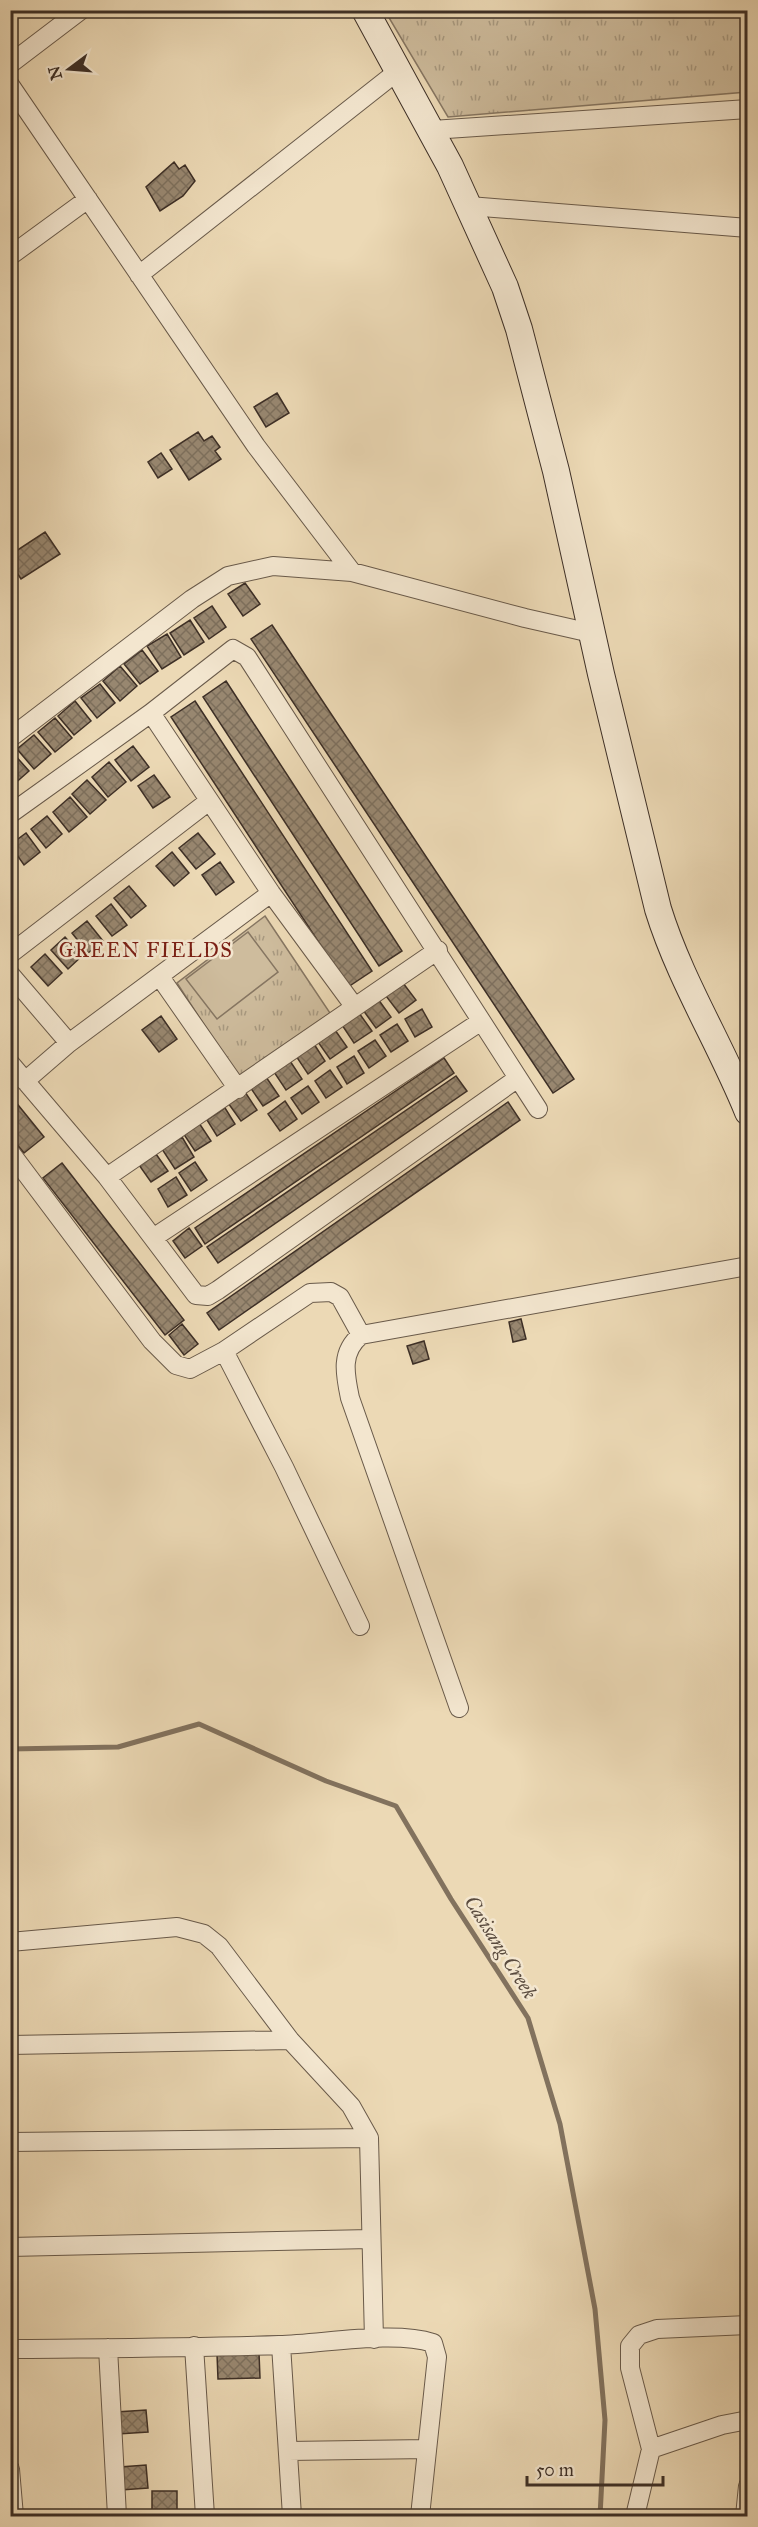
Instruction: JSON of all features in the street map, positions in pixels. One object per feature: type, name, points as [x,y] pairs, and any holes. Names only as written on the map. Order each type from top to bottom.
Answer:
[{"type":"street","points":[[10,64],[81,10]]},
{"type":"street","points":[[364,10],[432,130],[506,286],[556,471],[591,633],[667,938],[747,1112]]},
{"type":"street","points":[[139,275],[398,71]]},
{"type":"street","points":[[10,85],[256,446],[352,572]]},
{"type":"street","points":[[432,130],[747,109]]},
{"type":"street","points":[[10,256],[88,199]]},
{"type":"street","points":[[469,206],[747,228]]},
{"type":"street","points":[[10,738],[192,599],[228,576],[273,566],[352,572],[591,633]]},
{"type":"street","points":[[10,814],[151,713],[233,649],[247,657],[438,950],[480,1022],[538,1109]]},
{"type":"street","points":[[151,713],[271,893],[354,1006]]},
{"type":"street","points":[[10,954],[209,801]]},
{"type":"street","points":[[25,1082],[69,1043],[271,893]]},
{"type":"street","points":[[107,1177],[438,950]]},
{"type":"street","points":[[10,974],[69,1043]]},
{"type":"street","points":[[160,977],[238,1089]]},
{"type":"street","points":[[153,1238],[480,1022]]},
{"type":"street","points":[[10,1063],[107,1177],[196,1295],[208,1296],[518,1078]]},
{"type":"street","points":[[10,1152],[152,1341],[176,1365],[190,1369],[224,1351],[298,1299],[322,1291],[331,1292],[339,1297],[361,1335]]},
{"type":"street","points":[[459,1708],[350,1398],[345,1374],[346,1353],[351,1343],[361,1335],[747,1266]]},
{"type":"street","points":[[224,1351],[284,1467],[360,1626]]},
{"type":"street","points":[[10,1941],[177,1927],[204,1934],[219,1946],[290,2040],[351,2106],[369,2138],[374,2339]]},
{"type":"street","points":[[10,2045],[290,2040]]},
{"type":"street","points":[[10,2142],[369,2138]]},
{"type":"street","points":[[10,2247],[370,2239]]},
{"type":"street","points":[[635,2517],[651,2449],[630,2368],[630,2346],[639,2336],[657,2329],[747,2325]]},
{"type":"street","points":[[10,2349],[281,2345],[374,2339],[422,2340],[433,2343],[437,2357],[420,2517]]},
{"type":"street","points":[[281,2345],[292,2517]]},
{"type":"street","points":[[194,2346],[204,2517]]},
{"type":"street","points":[[108,2348],[117,2517]]},
{"type":"street","points":[[651,2449],[722,2425],[747,2420]]},
{"type":"street","points":[[288,2451],[427,2449]]},
{"type":"street","points":[[10,2469],[14,2517]]},
{"type":"street","points":[[745,2517],[747,2486]]},
{"type":"green space","points":[[385,11],[747,11],[747,92],[448,117]]},
{"type":"green space","points":[[265,916],[332,1016],[240,1080],[177,983]]},
{"type":"green space","points":[[248,932],[278,972],[217,1019],[186,979]]},
{"type":"building","points":[[174,162],[179,169],[185,165],[195,181],[183,196],[160,211],[146,187]]},
{"type":"building","points":[[277,393],[289,413],[266,427],[254,407]]},
{"type":"building","points":[[198,432],[204,441],[212,436],[220,447],[215,451],[221,459],[189,480],[170,450]]},
{"type":"building","points":[[161,453],[172,469],[158,478],[148,462]]},
{"type":"building","points":[[45,532],[60,554],[21,579],[10,562],[10,555]]},
{"type":"building","points":[[245,583],[260,604],[243,616],[228,594]]},
{"type":"building","points":[[212,606],[226,627],[209,639],[194,618]]},
{"type":"building","points":[[190,620],[204,642],[184,655],[170,633]]},
{"type":"building","points":[[272,625],[574,1079],[553,1093],[251,639]]},
{"type":"building","points":[[167,634],[181,657],[162,669],[147,646]]},
{"type":"building","points":[[142,650],[158,671],[140,684],[124,664]]},
{"type":"building","points":[[120,666],[137,686],[120,701],[103,681]]},
{"type":"building","points":[[226,681],[402,951],[379,966],[203,697]]},
{"type":"building","points":[[100,684],[115,703],[97,718],[81,698]]},
{"type":"building","points":[[75,701],[91,721],[74,735],[58,716]]},
{"type":"building","points":[[195,701],[372,971],[348,987],[171,717]]},
{"type":"building","points":[[55,718],[72,738],[55,752],[38,732]]},
{"type":"building","points":[[34,735],[51,754],[34,769],[17,749]]},
{"type":"building","points":[[133,746],[149,767],[131,781],[115,760]]},
{"type":"building","points":[[13,753],[29,771],[12,786],[10,755]]},
{"type":"building","points":[[109,762],[126,782],[108,797],[92,777]]},
{"type":"building","points":[[154,775],[170,797],[153,808],[138,786]]},
{"type":"building","points":[[87,780],[106,800],[90,814],[72,794]]},
{"type":"building","points":[[70,797],[87,817],[69,832],[53,812]]},
{"type":"building","points":[[47,816],[62,834],[46,848],[31,829]]},
{"type":"building","points":[[26,833],[40,852],[24,865],[10,845]]},
{"type":"building","points":[[198,833],[215,854],[196,869],[179,848]]},
{"type":"building","points":[[172,852],[189,873],[174,886],[156,866]]},
{"type":"building","points":[[220,862],[234,882],[216,895],[202,875]]},
{"type":"building","points":[[129,886],[146,906],[131,918],[114,898]]},
{"type":"building","points":[[111,904],[127,925],[112,936],[96,916]]},
{"type":"building","points":[[87,921],[103,941],[88,953],[72,933]]},
{"type":"building","points":[[65,937],[82,956],[68,969],[51,950]]},
{"type":"building","points":[[45,954],[62,973],[48,986],[31,967]]},
{"type":"building","points":[[403,983],[416,1000],[399,1013],[386,996]]},
{"type":"building","points":[[378,999],[391,1017],[376,1028],[363,1010]]},
{"type":"building","points":[[422,1009],[432,1027],[415,1037],[405,1019]]},
{"type":"building","points":[[359,1013],[372,1031],[354,1043],[342,1025]]},
{"type":"building","points":[[161,1016],[177,1039],[159,1052],[142,1030]]},
{"type":"building","points":[[397,1024],[408,1041],[391,1052],[380,1035]]},
{"type":"building","points":[[335,1030],[347,1047],[330,1059],[318,1042]]},
{"type":"building","points":[[375,1040],[386,1056],[369,1068],[358,1051]]},
{"type":"building","points":[[314,1044],[325,1061],[308,1074],[296,1056]]},
{"type":"building","points":[[354,1056],[364,1073],[347,1084],[337,1067]]},
{"type":"building","points":[[444,1058],[454,1073],[205,1244],[195,1228]]},
{"type":"building","points":[[290,1061],[302,1079],[286,1090],[274,1072]]},
{"type":"building","points":[[330,1070],[342,1087],[326,1098],[315,1081]]},
{"type":"building","points":[[456,1076],[467,1091],[218,1263],[207,1247]]},
{"type":"building","points":[[266,1077],[279,1096],[263,1106],[250,1087]]},
{"type":"building","points":[[308,1086],[319,1102],[302,1114],[291,1098]]},
{"type":"building","points":[[245,1092],[257,1110],[241,1121],[228,1103]]},
{"type":"building","points":[[10,1095],[44,1137],[24,1153],[10,1136]]},
{"type":"building","points":[[285,1101],[297,1119],[280,1131],[268,1114]]},
{"type":"building","points":[[508,1102],[520,1120],[219,1330],[207,1313]]},
{"type":"building","points":[[225,1108],[235,1124],[217,1136],[207,1120]]},
{"type":"building","points":[[199,1123],[211,1141],[195,1151],[183,1133]]},
{"type":"building","points":[[182,1137],[194,1157],[175,1169],[162,1149]]},
{"type":"building","points":[[156,1154],[168,1171],[151,1182],[139,1165]]},
{"type":"building","points":[[195,1162],[207,1180],[191,1191],[179,1173]]},
{"type":"building","points":[[62,1163],[184,1320],[165,1335],[43,1178]]},
{"type":"building","points":[[176,1177],[187,1195],[168,1207],[158,1189]]},
{"type":"building","points":[[189,1228],[202,1246],[185,1258],[173,1241]]},
{"type":"building","points":[[521,1319],[526,1339],[513,1342],[509,1322]]},
{"type":"building","points":[[182,1324],[198,1344],[184,1355],[169,1335]]},
{"type":"building","points":[[424,1341],[429,1359],[413,1364],[407,1346]]},
{"type":"building","points":[[259,2353],[260,2378],[218,2379],[217,2354]]},
{"type":"building","points":[[146,2410],[148,2432],[118,2434],[116,2412]]},
{"type":"building","points":[[146,2465],[148,2488],[121,2490],[120,2467]]},
{"type":"building","points":[[152,2491],[177,2491],[177,2514],[152,2514]]},
{"type":"waterway","name":"Casisang Creek","points":[[10,1749],[118,1747],[199,1724],[326,1781],[396,1806],[451,1899],[528,2018],[560,2124],[595,2309],[605,2420],[600,2516]]},
{"type":"district","name":"GREEN FIELDS","points":[[146,950]]}]
